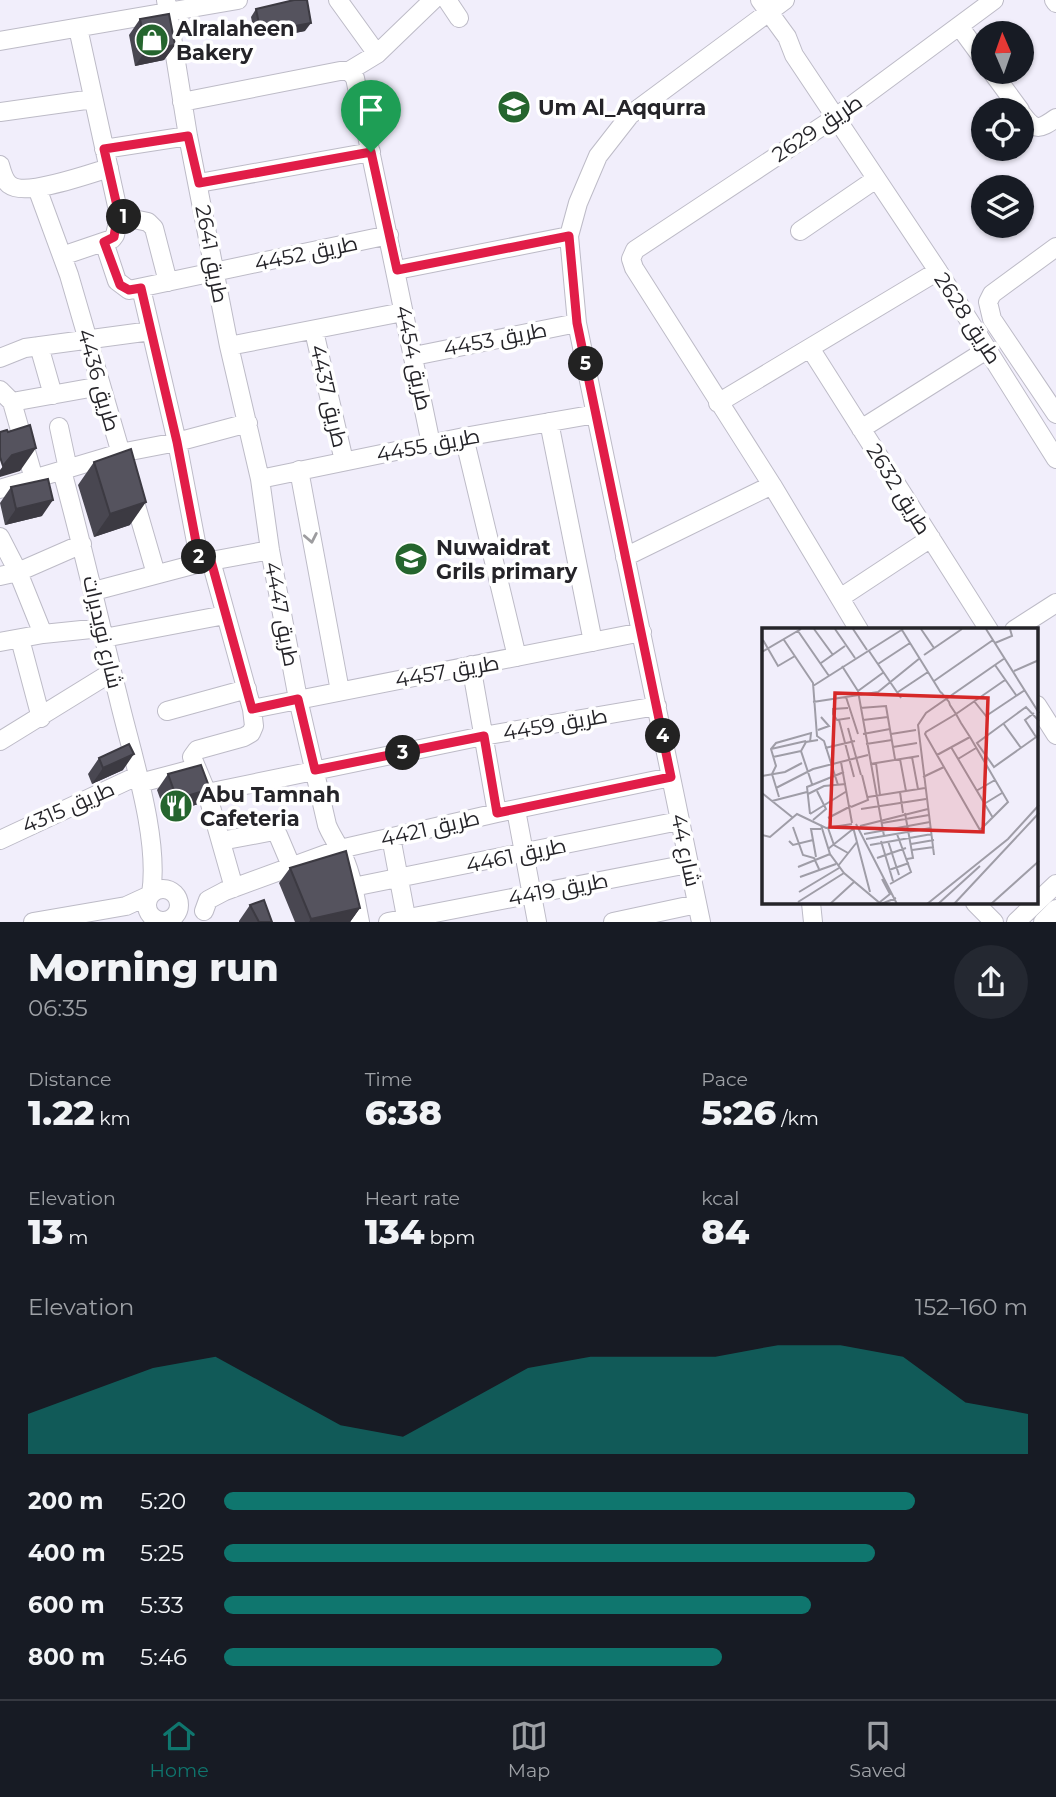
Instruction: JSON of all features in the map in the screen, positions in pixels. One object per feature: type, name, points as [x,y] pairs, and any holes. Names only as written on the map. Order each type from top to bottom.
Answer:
[{"type":"street","points":[[0,41],[78,28],[163,7],[238,0]]},
{"type":"street","points":[[338,0],[377,54]]},
{"type":"street","points":[[181,102],[349,71],[377,54],[433,0]]},
{"type":"street","points":[[447,0],[459,18]]},
{"type":"street","name":"طريق 2628","points":[[746,0],[763,10],[791,43],[794,55],[938,271],[1056,458]]},
{"type":"street","name":"شارع 44","points":[[699,913],[577,323],[569,236],[578,203],[598,156],[630,115],[763,10],[785,0]]},
{"type":"street","name":"طريق 2629","points":[[718,403],[634,268],[631,259],[635,250],[836,117],[994,0]]},
{"type":"street","name":"طريق 2641","points":[[163,7],[229,346],[248,423]]},
{"type":"street","points":[[959,26],[971,42]]},
{"type":"street","points":[[78,28],[117,206],[124,217],[148,222],[154,228],[168,282]]},
{"type":"street","name":"طريق 4454","points":[[349,71],[355,78],[431,444]]},
{"type":"street","points":[[0,112],[93,99]]},
{"type":"street","points":[[1034,127],[1039,128],[1051,121]]},
{"type":"street","points":[[104,149],[188,136]]},
{"type":"street","points":[[199,183],[371,152]]},
{"type":"street","points":[[0,165],[4,179],[11,187],[22,189],[37,188],[109,168]]},
{"type":"street","points":[[800,232],[877,179]]},
{"type":"street","name":"طريق 4436","points":[[37,188],[88,340],[156,574]]},
{"type":"street","points":[[62,256],[114,237],[116,224],[124,217]]},
{"type":"street","name":"طريق 4452","points":[[141,288],[389,236]]},
{"type":"street","points":[[397,270],[569,236]]},
{"type":"street","points":[[104,242],[120,285],[129,290],[141,288],[206,562],[225,615],[252,709],[254,726],[251,733],[197,750],[191,757],[207,793],[234,888]]},
{"type":"street","points":[[1056,247],[992,295],[988,302],[992,319],[1056,414]]},
{"type":"street","points":[[858,628],[772,485],[718,403],[938,271]]},
{"type":"street","points":[[229,346],[404,313]]},
{"type":"street","name":"طريق 4453","points":[[414,356],[577,323]]},
{"type":"street","points":[[0,358],[25,348],[150,331]]},
{"type":"street","name":"طريق 4437","points":[[314,331],[344,461]]},
{"type":"street","points":[[39,346],[53,395]]},
{"type":"street","name":"طريق 2632","points":[[810,348],[988,628]]},
{"type":"street","points":[[861,429],[988,349]]},
{"type":"street","points":[[34,479],[6,396],[53,395],[101,386]]},
{"type":"street","name":"طريق 4455","points":[[260,479],[464,437],[596,414]]},
{"type":"street","points":[[549,422],[593,642]]},
{"type":"street","points":[[0,489],[120,453],[177,442],[248,423]]},
{"type":"street","name":"طريق 4447","points":[[248,423],[298,699],[327,825],[332,840],[340,849],[353,887],[360,922]]},
{"type":"street","name":"شارع نويديرات","points":[[59,427],[65,470],[139,780],[153,856],[150,895]]},
{"type":"street","points":[[464,437],[517,657]]},
{"type":"street","points":[[299,471],[340,691]]},
{"type":"street","points":[[625,557],[772,485]]},
{"type":"street","points":[[0,537],[9,574],[43,634]]},
{"type":"street","points":[[840,598],[931,538]]},
{"type":"street","points":[[9,574],[82,544]]},
{"type":"street","points":[[94,591],[206,562],[270,550]]},
{"type":"street","points":[[1017,628],[1056,603]]},
{"type":"street","points":[[0,642],[43,634],[103,633],[225,615]]},
{"type":"street","name":"طريق 4457","points":[[252,709],[642,632]]},
{"type":"street","points":[[20,639],[41,718]]},
{"type":"street","points":[[471,665],[497,813]]},
{"type":"street","points":[[0,741],[112,672]]},
{"type":"street","points":[[167,711],[247,689]]},
{"type":"street","name":"طريق 4459","points":[[207,793],[484,736],[657,706]]},
{"type":"street","points":[[1038,706],[1054,728]]},
{"type":"street","name":"طريق 4315","points":[[0,839],[139,780],[195,768]]},
{"type":"street","name":"طريق 4421","points":[[205,918],[208,900],[340,849],[671,777]]},
{"type":"street","points":[[516,810],[537,922]]},
{"type":"street","name":"طريق 4461","points":[[353,887],[679,821]]},
{"type":"street","points":[[221,841],[274,831],[292,868]]},
{"type":"street","points":[[391,837],[407,920]]},
{"type":"street","name":"شارع نويديرات","points":[[153,856],[175,895]]},
{"type":"street","name":"طريق 4419","points":[[388,922],[688,864]]},
{"type":"street","points":[[1016,922],[1036,910],[1056,884]]},
{"type":"street","points":[[35,922],[134,904],[159,889],[192,902],[205,918]]},
{"type":"street","points":[[150,895],[147,906],[163,919]]},
{"type":"street","points":[[163,919],[178,909],[175,895]]},
{"type":"street","points":[[811,904],[813,922]]},
{"type":"street","points":[[976,904],[994,922]]},
{"type":"street","points":[[117,908],[163,919],[184,916],[205,918]]},
{"type":"street","points":[[1036,910],[1056,909]]},
{"type":"street","points":[[613,922],[699,913]]},
{"type":"building","points":[[294,0],[307,0],[311,23],[260,29],[256,9]]},
{"type":"building","points":[[169,14],[175,45],[146,50],[140,19]]},
{"type":"building","points":[[30,425],[36,448],[12,455],[3,466],[0,457],[0,432]]},
{"type":"building","points":[[131,449],[146,502],[110,514],[94,462]]},
{"type":"building","points":[[48,479],[53,500],[16,509],[11,487]]},
{"type":"building","points":[[129,744],[134,754],[103,768],[99,758]]},
{"type":"building","points":[[201,765],[210,789],[177,799],[168,774]]},
{"type":"building","points":[[346,851],[360,908],[311,919],[290,868]]},
{"type":"building","points":[[264,900],[272,922],[259,922],[250,905]]},
{"type":"place","name":"Alralaheen Bakery","points":[[152,40]]},
{"type":"place","name":"Um Al_Aqqurra","points":[[514,107]]},
{"type":"place","name":"Nuwaidrat Grils primary","points":[[411,559]]},
{"type":"place","name":"Abu Tamnah Cafeteria","points":[[176,806]]},
{"type":"route","points":[[188,136],[199,183],[371,152],[397,270],[569,236],[577,323],[671,777],[497,813],[484,736],[315,770],[298,699],[252,709],[211,561],[200,563],[177,442],[141,288],[129,290],[120,285],[104,242],[114,237],[117,222],[124,217],[117,206],[104,149],[188,136]]}]
